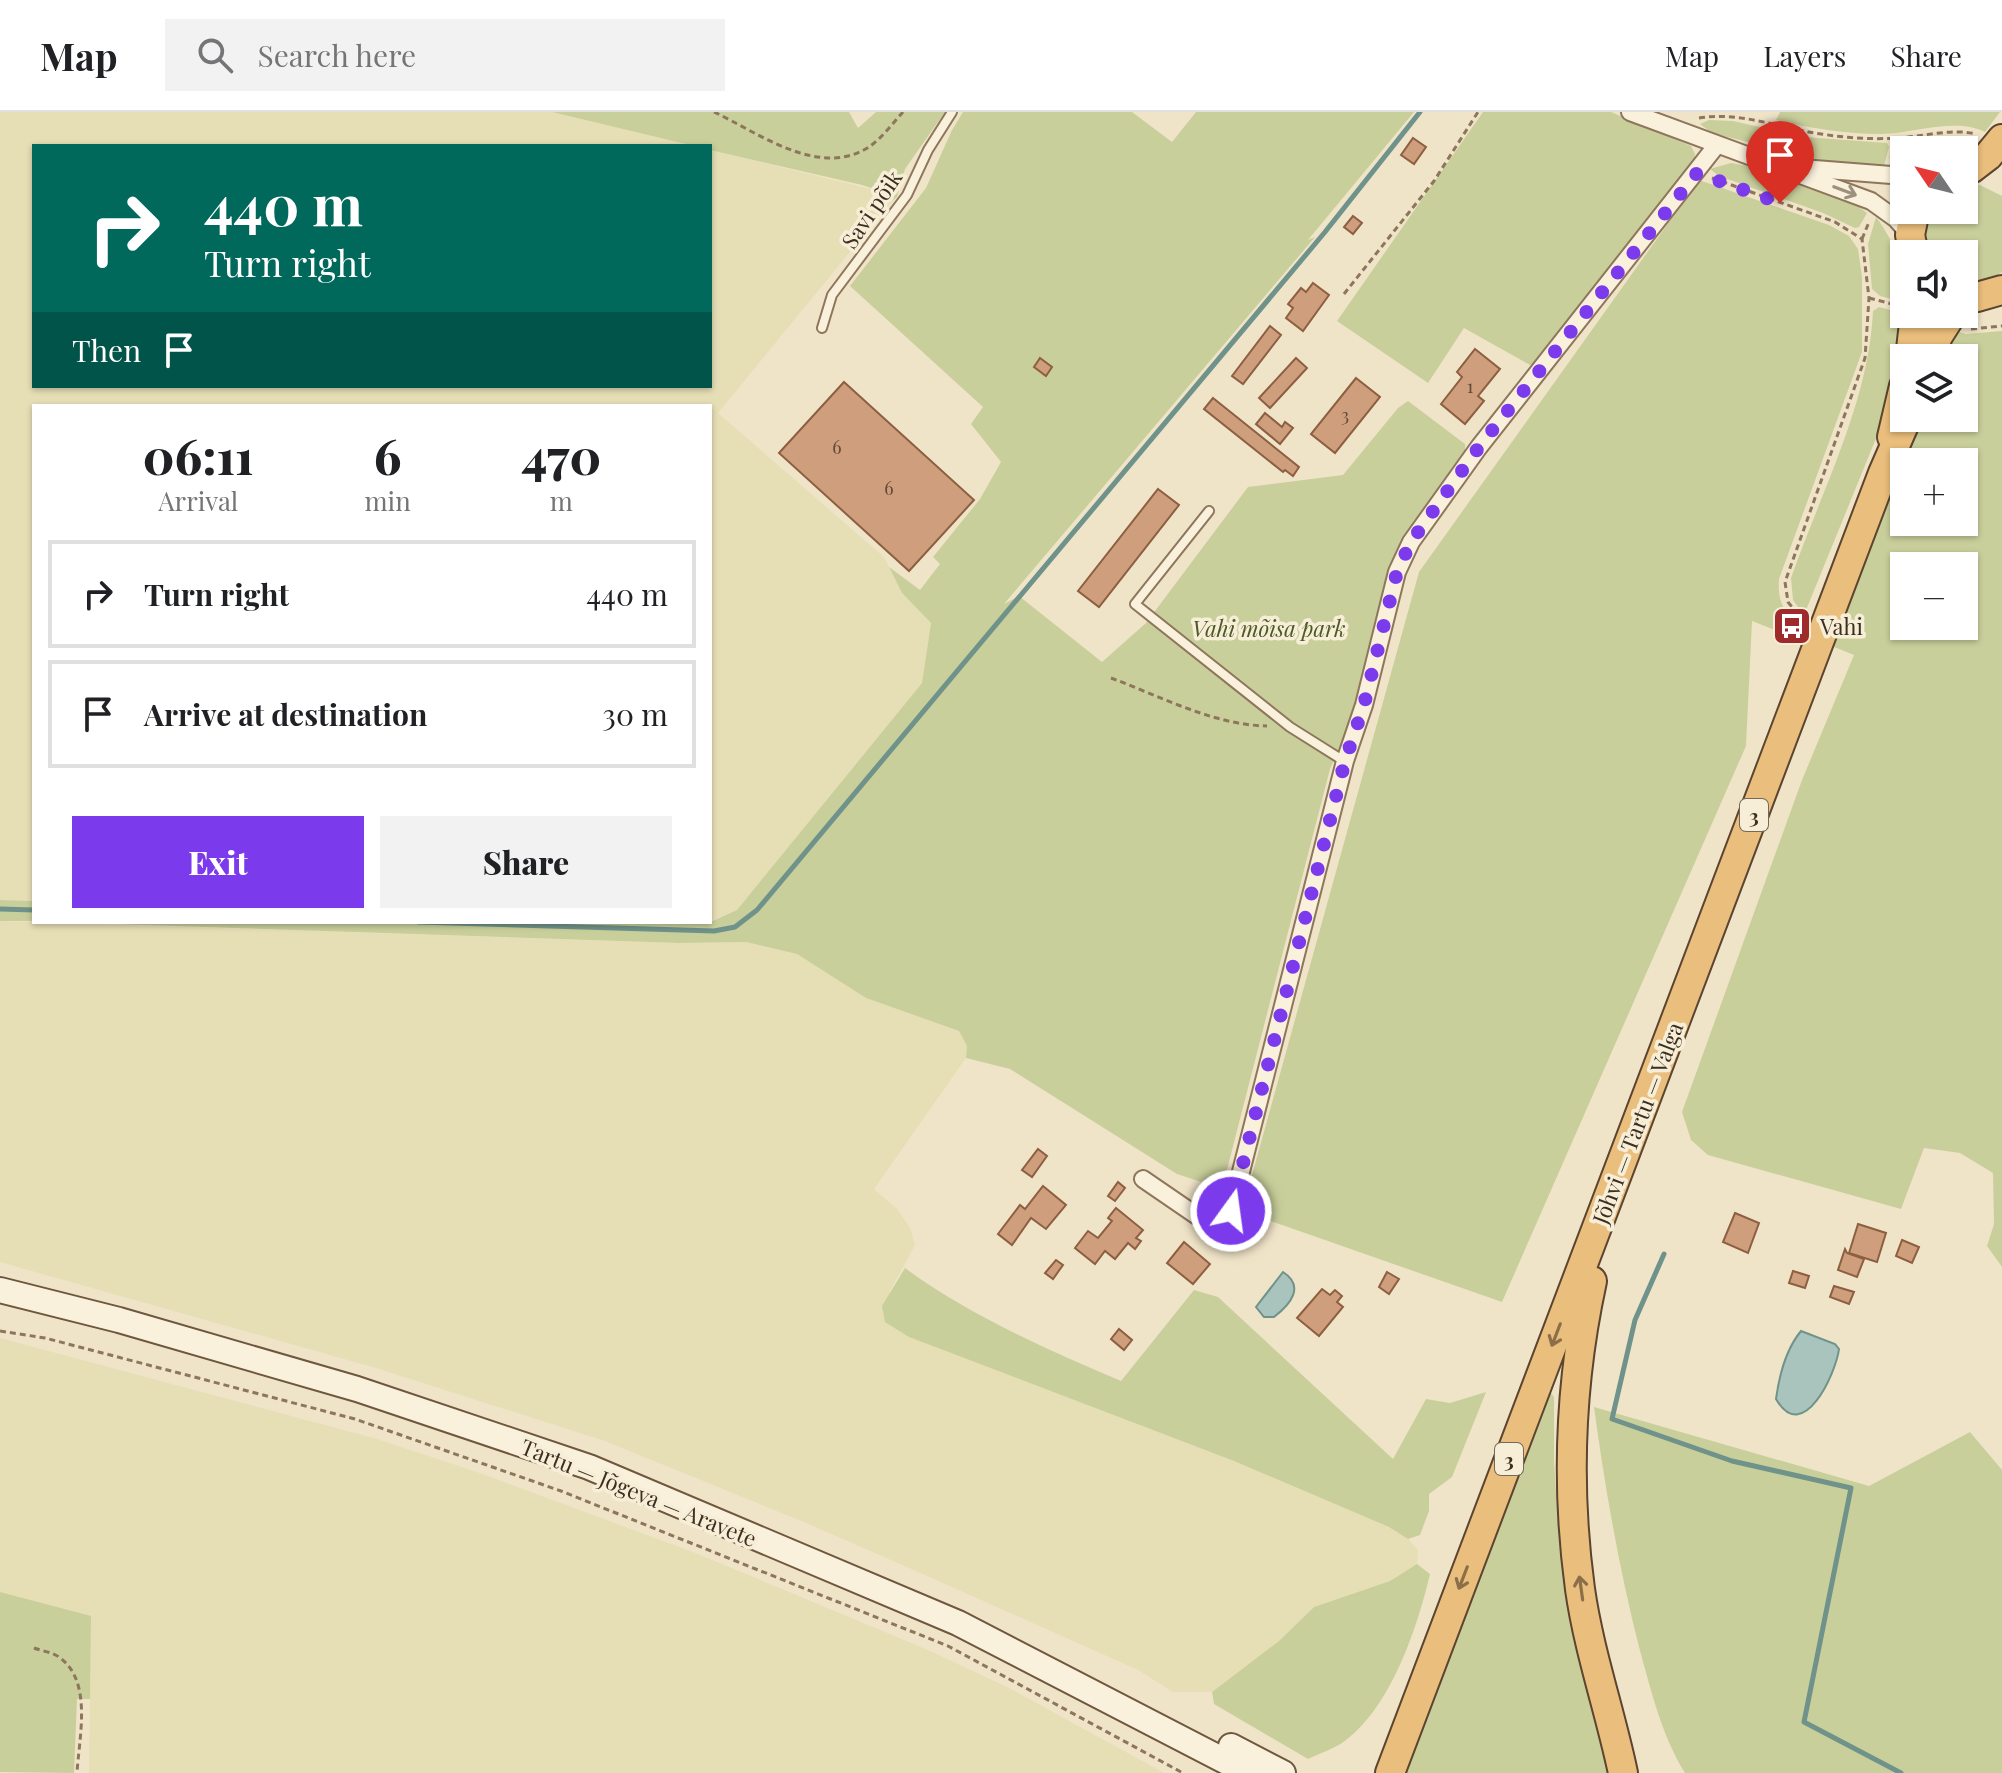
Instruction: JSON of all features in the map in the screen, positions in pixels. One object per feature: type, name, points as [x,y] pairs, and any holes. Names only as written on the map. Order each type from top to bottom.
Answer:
[{"type":"highway","points":[[1978,161],[2001,141]]},
{"type":"highway","points":[[1978,172],[2002,176]]},
{"type":"highway","name":"Jõhvi — Tartu — Valga","points":[[1883,473],[1893,432]]},
{"type":"highway","name":"Jõhvi — Tartu — Valga","points":[[1387,1769],[1901,432]]},
{"type":"highway","points":[[1623,1773],[1595,1665],[1580,1589],[1571,1460],[1573,1388],[1580,1335],[1624,1158]]},
{"type":"highway","points":[[1595,1665],[1637,1773]]},
{"type":"main road","name":"Tartu — Jõgeva — Aravete","points":[[0,1290],[119,1320],[357,1389],[589,1467],[958,1623],[1248,1773]]},
{"type":"main road","points":[[1150,1720],[1181,1721],[1283,1773]]},
{"type":"street","points":[[1630,112],[1875,204],[1913,233]]},
{"type":"street","points":[[1143,1179],[1197,1216],[1221,1225],[1231,1211],[1345,761],[1364,705],[1393,585],[1411,542],[1479,447],[1716,146]]},
{"type":"street","points":[[1772,164],[1890,175]]},
{"type":"lane","name":"Savi põik","points":[[822,328],[832,295],[907,195],[928,150],[952,112]]},
{"type":"lane","points":[[1209,511],[1135,604],[1290,727],[1345,761]]},
{"type":"path","points":[[714,112],[795,153],[839,160],[869,147],[903,112]]},
{"type":"path","points":[[1344,294],[1434,181],[1478,112]]},
{"type":"path","points":[[1691,119],[1720,114],[1811,133],[1896,139],[1965,131],[2001,141]]},
{"type":"path","points":[[1697,173],[1835,222],[1862,239],[1869,298],[1865,358],[1785,582],[1788,602],[1821,638]]},
{"type":"path","points":[[1869,298],[1890,303]]},
{"type":"path","points":[[1111,678],[1224,719],[1260,726],[1290,727]]},
{"type":"path","points":[[0,1331],[45,1338],[355,1419],[561,1491],[948,1646],[1183,1773]]},
{"type":"path","points":[[34,1648],[58,1656],[77,1676],[81,1699],[77,1773]]},
{"type":"shaded area","points":[[0,112],[552,112],[686,144],[32,144],[32,388],[712,388],[712,150],[883,192],[890,203],[718,413],[884,557],[902,593],[931,623],[922,683],[737,910],[712,920],[712,404],[32,404],[32,901],[0,900]]},
{"type":"shaded area","points":[[0,921],[679,943],[746,942],[797,954],[866,998],[959,1031],[967,1046],[966,1058],[874,1189],[898,1210],[910,1228],[915,1245],[890,1291],[909,1337],[1234,1461],[1389,1527],[1408,1539],[1418,1550],[1417,1564],[1390,1581],[1314,1607],[1279,1641],[1212,1692],[1173,1692],[1138,1670],[932,1578],[605,1441],[376,1368],[0,1262]]},
{"type":"shaded area","points":[[0,1338],[377,1439],[474,1471],[693,1552],[928,1650],[1009,1688],[1164,1773],[89,1773],[91,1617],[0,1592]]},
{"type":"green space","points":[[552,112],[849,112],[858,128],[876,112],[945,112],[905,169],[897,197],[890,203],[883,192],[862,185],[712,150],[712,144],[686,144]]},
{"type":"green space","name":"Vahi mõisa park","points":[[963,112],[1132,112],[1172,142],[1196,112],[1414,112],[1308,240],[1315,237],[1004,604],[1019,596],[1102,662],[1146,623],[1248,487],[1343,475],[1398,408],[1408,401],[1465,444],[1465,455],[1399,546],[1348,729],[1330,769],[1222,1189],[1177,1174],[1010,1069],[966,1058],[967,1046],[959,1031],[866,998],[797,954],[746,942],[679,943],[114,924],[712,924],[712,921],[737,910],[922,683],[931,623],[902,593],[889,567],[920,590],[940,564],[933,557],[980,499],[1001,462],[971,424],[983,407],[850,286],[926,188]]},
{"type":"green space","points":[[1483,112],[1611,112],[1691,146],[1695,154],[1693,169],[1538,363],[1530,365],[1464,328],[1428,383],[1337,321]]},
{"type":"green space","points":[[1780,112],[2000,112],[1985,132],[1947,126],[1881,134],[1828,130],[1776,120]]},
{"type":"green space","points":[[1709,120],[1733,121],[1805,137],[1887,143],[1889,147],[1884,166],[1831,163],[1712,133],[1700,124]]},
{"type":"green space","points":[[1731,163],[1748,166],[1859,207],[1867,213],[1859,227],[1855,228],[1823,213],[1719,176],[1710,169]]},
{"type":"green space","points":[[1699,180],[1829,225],[1849,236],[1858,249],[1862,277],[1862,352],[1779,579],[1781,601],[1793,619],[1790,636],[1752,621],[1746,746],[1502,1302],[1242,1211],[1419,572]]},
{"type":"green space","points":[[1978,185],[2002,196],[2002,272],[1991,279],[1978,280],[1978,240],[1925,240],[1926,224],[1978,224]]},
{"type":"green space","points":[[1876,217],[1890,240],[1890,299],[1880,296],[1872,289],[1868,244]]},
{"type":"green space","points":[[1879,307],[1890,310],[1890,328],[1901,328],[1900,344],[1890,344],[1888,409],[1804,615],[1793,600],[1791,578],[1853,413],[1870,345],[1873,311]]},
{"type":"green space","points":[[2002,331],[2002,1267],[1987,1246],[1994,1224],[1993,1173],[1960,1153],[1924,1148],[1901,1209],[1708,1155],[1691,1140],[1682,1112],[1802,780],[1854,655],[1829,645],[1890,491],[1890,536],[1978,536],[1978,448],[1907,448],[1913,432],[1978,432],[1978,344],[1949,344],[1959,332]]},
{"type":"green space","points":[[0,900],[32,901],[32,921],[0,921]]},
{"type":"green space","points":[[905,1268],[982,1316],[1121,1381],[1194,1290],[1218,1297],[1393,1459],[1426,1399],[1450,1403],[1486,1392],[1452,1477],[1429,1494],[1429,1511],[1420,1535],[1408,1539],[1389,1527],[1234,1461],[909,1337],[885,1322],[882,1306]]},
{"type":"green space","points":[[1551,1393],[1554,1397],[1554,1462],[1561,1563],[1590,1705],[1614,1773],[1406,1773],[1480,1565]]},
{"type":"green space","points":[[1594,1407],[1869,1486],[1970,1432],[2002,1470],[2002,1773],[1685,1773],[1663,1727],[1639,1647],[1613,1528]]},
{"type":"green space","points":[[1417,1564],[1430,1574],[1418,1619],[1399,1667],[1374,1710],[1359,1729],[1342,1743],[1308,1759],[1214,1704],[1212,1692],[1279,1641],[1314,1607],[1390,1581]]},
{"type":"green space","points":[[0,1592],[91,1616],[90,1699],[77,1699],[74,1773],[0,1772]]},
{"type":"water","points":[[1283,1272],[1293,1283],[1293,1295],[1274,1317],[1264,1317],[1256,1307]]},
{"type":"water","points":[[1801,1331],[1835,1344],[1839,1349],[1825,1388],[1807,1410],[1797,1414],[1786,1411],[1776,1399],[1784,1364]]},
{"type":"building","points":[[1413,138],[1426,147],[1414,164],[1401,155]]},
{"type":"building","points":[[1353,216],[1362,223],[1353,234],[1344,227]]},
{"type":"building","points":[[1313,283],[1329,295],[1303,331],[1286,318],[1293,308],[1288,304],[1301,288],[1306,292]]},
{"type":"building","points":[[1270,326],[1281,335],[1243,384],[1232,376]]},
{"type":"building","points":[[1475,349],[1500,369],[1478,396],[1484,401],[1465,424],[1441,404],[1462,377],[1457,372]]},
{"type":"building","points":[[1040,358],[1052,367],[1046,376],[1034,367]]},
{"type":"building","points":[[1296,358],[1307,368],[1270,408],[1259,398]]},
{"type":"building","points":[[1356,378],[1380,397],[1335,453],[1311,434]]},
{"type":"building","points":[[844,382],[974,500],[909,571],[779,453]]},
{"type":"building","points":[[1213,398],[1299,467],[1293,476],[1285,470],[1283,472],[1204,409]]},
{"type":"building","points":[[1265,413],[1282,427],[1285,422],[1293,428],[1280,444],[1256,424]]},
{"type":"building","points":[[1158,489],[1179,505],[1099,607],[1078,591]]},
{"type":"building","points":[[1038,1149],[1047,1156],[1032,1177],[1022,1170]]},
{"type":"building","points":[[1118,1182],[1125,1188],[1115,1201],[1108,1196]]},
{"type":"building","points":[[1043,1186],[1066,1205],[1046,1229],[1031,1218],[1012,1245],[998,1234],[1020,1205],[1025,1209]]},
{"type":"building","points":[[1116,1208],[1143,1230],[1136,1238],[1141,1241],[1135,1249],[1128,1243],[1115,1259],[1105,1251],[1095,1264],[1075,1248],[1088,1231],[1098,1238],[1112,1221],[1108,1218]]},
{"type":"building","points":[[1735,1213],[1759,1223],[1748,1253],[1723,1242]]},
{"type":"building","points":[[1858,1224],[1886,1233],[1877,1262],[1849,1253]]},
{"type":"building","points":[[1902,1240],[1919,1247],[1912,1263],[1896,1256]]},
{"type":"building","points":[[1184,1242],[1210,1264],[1193,1284],[1167,1263]]},
{"type":"building","points":[[1845,1249],[1847,1253],[1864,1259],[1857,1277],[1838,1270]]},
{"type":"building","points":[[1056,1260],[1063,1265],[1053,1279],[1045,1273]]},
{"type":"building","points":[[1793,1271],[1809,1276],[1805,1288],[1789,1283]]},
{"type":"building","points":[[1387,1272],[1399,1279],[1389,1294],[1379,1287]]},
{"type":"building","points":[[1834,1286],[1854,1292],[1849,1304],[1830,1297]]},
{"type":"building","points":[[1322,1289],[1330,1295],[1335,1290],[1342,1296],[1337,1302],[1343,1307],[1319,1336],[1297,1318]]},
{"type":"building","points":[[1119,1329],[1132,1340],[1124,1350],[1111,1339]]},
{"type":"waterway","points":[[484,924],[714,931],[735,927],[757,910],[1325,232],[1420,112]]},
{"type":"waterway","points":[[0,909],[32,910]]},
{"type":"waterway","points":[[1664,1254],[1635,1320],[1612,1419],[1732,1461],[1851,1488],[1804,1722],[1901,1773]]},
{"type":"place","name":"Vahi","points":[[1792,626]]},
{"type":"route","points":[[1231,1211],[1345,761],[1364,705],[1397,572],[1411,542],[1479,447],[1697,173],[1780,203]]}]
